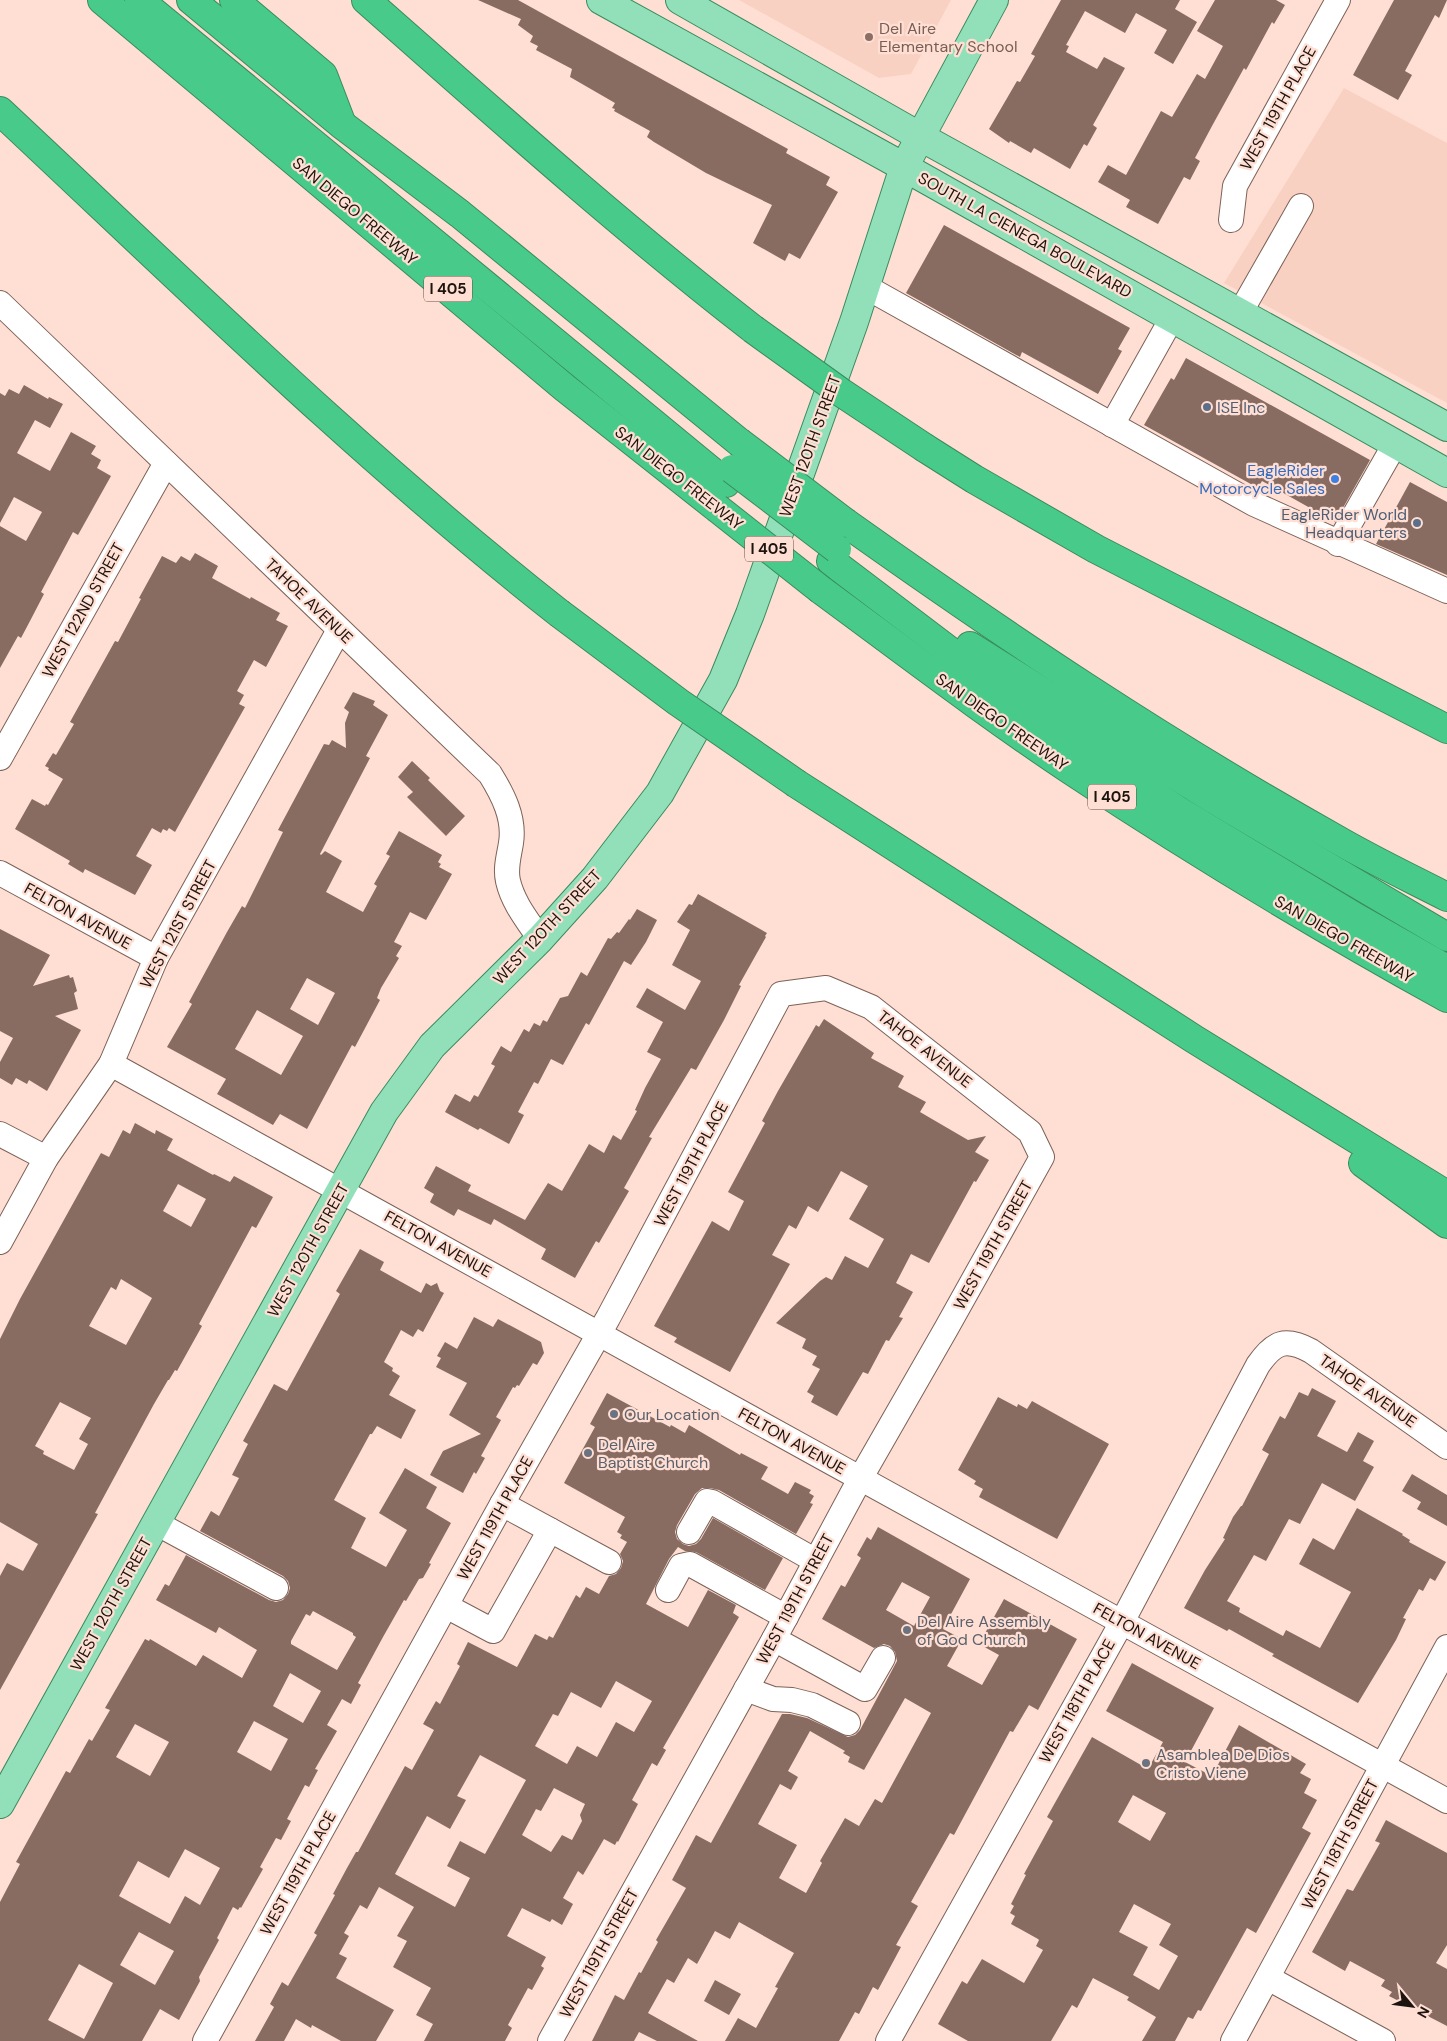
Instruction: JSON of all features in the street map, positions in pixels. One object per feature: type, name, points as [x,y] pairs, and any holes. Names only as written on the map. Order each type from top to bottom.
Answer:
[{"type":"highway","name":"SAN DIEGO FREEWAY","points":[[102,0],[565,388],[725,487],[821,590],[951,686],[1071,770],[1187,846],[1447,998]]},
{"type":"highway","points":[[139,0],[725,487],[1208,796],[1447,937]]},
{"type":"highway","points":[[167,0],[173,14],[725,487]]},
{"type":"highway","points":[[191,0],[341,124],[460,214],[739,442],[846,523],[1011,639],[1149,728],[1228,777],[1329,835],[1447,897]]},
{"type":"highway","points":[[234,0],[323,75],[341,124]]},
{"type":"highway","points":[[366,0],[576,185],[683,275],[753,329],[842,393],[974,479],[1096,549],[1446,729]]},
{"type":"highway","points":[[0,111],[392,476],[559,614],[678,702],[797,784],[1194,1039],[1447,1195]]},
{"type":"highway","points":[[834,555],[1009,696],[1180,811],[1357,918],[1447,969]]},
{"type":"highway","points":[[1417,981],[1447,1004]]},
{"type":"highway","points":[[1194,1039],[1447,1224]]},
{"type":"main road","name":"SOUTH LA CIENEGA BOULEVARD","points":[[601,0],[904,167],[1447,473]]},
{"type":"main road","points":[[680,0],[919,136],[1447,427]]},
{"type":"main road","name":"WEST 120TH STREET","points":[[0,1804],[384,1112],[432,1046],[540,939],[595,878],[660,793],[723,680],[753,604],[866,287],[904,167],[919,136],[994,0]]},
{"type":"street","name":"WEST 119TH PLACE","points":[[1231,220],[1235,186],[1338,0]]},
{"type":"street","points":[[1240,313],[1301,206]]},
{"type":"street","points":[[866,287],[1254,504],[1338,544],[1447,591]]},
{"type":"street","name":"TAHOE AVENUE","points":[[0,303],[490,774],[503,795],[510,816],[511,841],[506,861],[508,881],[516,903],[540,939]]},
{"type":"street","points":[[1112,425],[1172,318]]},
{"type":"street","points":[[1338,544],[1395,444]]},
{"type":"street","name":"WEST 122ND STREET","points":[[0,758],[166,463]]},
{"type":"street","name":"WEST 121ST STREET","points":[[0,1242],[46,1158],[112,1064],[156,958],[339,630]]},
{"type":"street","name":"FELTON AVENUE","points":[[0,873],[156,958]]},
{"type":"street","name":"TAHOE AVENUE","points":[[782,994],[826,988],[870,1007],[1030,1132],[1042,1158]]},
{"type":"street","name":"WEST 119TH PLACE","points":[[205,2041],[502,1504],[600,1333],[782,994]]},
{"type":"street","name":"FELTON AVENUE","points":[[112,1064],[600,1333],[860,1479],[1447,1801]]},
{"type":"street","points":[[0,1134],[46,1158]]},
{"type":"street","name":"WEST 119TH STREET","points":[[550,2041],[774,1639],[860,1479],[1042,1158]]},
{"type":"street","name":"TAHOE AVENUE","points":[[1286,1343],[1296,1343],[1311,1351],[1447,1447]]},
{"type":"street","name":"WEST 118TH PLACE","points":[[888,2041],[1122,1622],[1258,1365],[1269,1350],[1286,1343]]},
{"type":"street","points":[[689,1532],[706,1501],[712,1502],[816,1561]]},
{"type":"street","points":[[502,1504],[609,1562]]},
{"type":"street","points":[[156,1522],[276,1588]]},
{"type":"street","points":[[446,1606],[493,1631],[550,1530]]},
{"type":"street","points":[[668,1590],[681,1566],[690,1564],[786,1616]]},
{"type":"street","points":[[774,1639],[866,1689],[883,1658]]},
{"type":"street","name":"WEST 118TH STREET","points":[[1233,2041],[1447,1647]]},
{"type":"street","points":[[746,1689],[773,1699],[812,1704],[848,1724]]},
{"type":"street","points":[[1268,1978],[1382,2041]]},
{"type":"shaded area","name":"Del Aire Elementary School","points":[[739,0],[951,0],[911,74],[879,78]]},
{"type":"shaded area","points":[[1344,88],[1447,143],[1447,403],[1224,283]]},
{"type":"building","points":[[478,0],[518,0],[788,149],[786,153],[830,177],[826,185],[838,192],[800,259],[789,253],[785,261],[753,243],[772,205],[706,173],[654,142],[647,137],[650,131],[614,111],[615,109],[612,108],[615,103],[570,77],[572,69],[536,50],[538,46],[530,42],[533,36],[518,25],[521,19]]},
{"type":"building","points":[[1061,0],[1180,0],[1175,9],[1197,22],[1173,64],[1154,53],[1167,30],[1136,13],[1125,33],[1085,11],[1066,45],[1069,46],[1066,52],[1097,69],[1104,57],[1125,68],[1093,125],[1097,128],[1087,146],[1084,144],[1070,169],[1034,148],[1031,153],[1010,141],[1009,143],[989,129],[1017,81],[1020,82],[1035,56],[1031,54]]},
{"type":"building","points":[[1215,0],[1276,0],[1285,5],[1274,24],[1272,22],[1246,70],[1244,68],[1212,126],[1195,158],[1200,161],[1190,180],[1184,177],[1158,224],[1126,207],[1130,200],[1098,182],[1108,165],[1126,175],[1161,111],[1172,117],[1197,74],[1205,79],[1223,46],[1197,31]]},
{"type":"building","points":[[1394,0],[1447,0],[1439,18],[1435,15],[1405,71],[1412,75],[1398,100],[1353,75]]},
{"type":"building","points":[[944,225],[1130,328],[1118,349],[1122,351],[1098,394],[1022,352],[1020,357],[906,293]]},
{"type":"building","points":[[1186,358],[1370,460],[1335,522],[1262,481],[1258,488],[1144,425],[1171,378],[1174,380]]},
{"type":"building","points":[[24,385],[48,399],[49,397],[63,404],[50,428],[35,420],[17,453],[50,471],[71,432],[96,446],[91,454],[101,460],[97,468],[111,476],[78,535],[73,532],[41,592],[44,594],[21,638],[18,636],[0,668],[0,526],[26,541],[42,512],[14,497],[0,523],[0,393],[5,396],[9,389],[19,394]]},
{"type":"building","name":"EagleRider World Headquarters","points":[[1410,482],[1447,502],[1447,575],[1376,544]]},
{"type":"building","points":[[195,553],[218,566],[212,578],[280,613],[276,620],[288,626],[266,667],[254,660],[237,691],[244,695],[239,704],[245,707],[175,832],[169,828],[167,831],[163,829],[161,833],[152,828],[136,856],[152,865],[135,895],[85,869],[83,873],[68,864],[70,861],[15,829],[32,799],[45,806],[46,804],[48,805],[63,779],[45,766],[53,753],[56,755],[74,724],[70,722],[115,641],[118,642],[162,556],[176,563],[181,556],[190,561]]},
{"type":"building","points":[[353,692],[375,701],[373,705],[388,715],[366,756],[370,758],[320,854],[325,851],[342,861],[326,892],[363,912],[377,886],[374,884],[390,856],[386,854],[399,831],[442,855],[438,862],[441,864],[439,867],[452,874],[426,920],[410,912],[394,942],[402,946],[396,956],[399,958],[381,988],[377,998],[380,1000],[355,1047],[352,1045],[307,1129],[280,1114],[273,1125],[217,1094],[226,1079],[167,1047],[192,1004],[189,1002],[227,932],[242,906],[245,908],[283,832],[278,830],[324,744],[329,745],[332,740],[346,748],[345,723],[349,712],[344,708]],"holes":[[[307,978],[335,993],[318,1025],[290,1009]],[[257,1010],[303,1036],[281,1075],[235,1049]]]},
{"type":"building","points":[[412,761],[430,778],[428,780],[465,816],[446,836],[407,797],[413,792],[398,777]]},
{"type":"building","points":[[698,894],[767,933],[766,937],[739,985],[741,986],[724,1020],[696,1070],[691,1068],[649,1137],[652,1138],[624,1188],[629,1191],[599,1243],[596,1241],[575,1278],[541,1259],[546,1249],[494,1219],[491,1225],[458,1209],[454,1216],[431,1203],[434,1194],[424,1188],[436,1166],[471,1185],[468,1191],[525,1220],[548,1183],[562,1191],[589,1144],[604,1153],[613,1135],[621,1140],[637,1111],[635,1110],[645,1088],[661,1059],[647,1052],[663,1022],[636,1007],[647,988],[685,1010],[701,981],[672,965],[690,930],[677,922],[689,904],[692,905]]},
{"type":"building","points":[[637,909],[657,920],[646,942],[631,965],[624,961],[589,1025],[586,1023],[563,1065],[551,1059],[538,1084],[534,1082],[518,1112],[524,1115],[509,1144],[445,1112],[455,1094],[470,1102],[474,1095],[478,1097],[495,1066],[491,1064],[501,1046],[511,1052],[524,1029],[529,1032],[534,1023],[540,1026],[543,1020],[547,1022],[560,998],[568,996],[581,972],[587,976],[608,938],[611,939],[617,932],[619,933]]},
{"type":"building","points":[[0,929],[50,955],[33,986],[69,975],[70,978],[73,977],[77,991],[74,993],[78,1009],[55,1016],[81,1030],[47,1091],[29,1080],[27,1084],[16,1078],[12,1085],[0,1078],[0,1062],[13,1038],[0,1031]]},
{"type":"building","points":[[824,1019],[874,1053],[871,1058],[904,1076],[898,1087],[926,1102],[920,1112],[968,1140],[986,1136],[975,1152],[989,1160],[976,1182],[974,1181],[929,1263],[911,1254],[896,1283],[913,1292],[899,1317],[903,1318],[889,1341],[886,1340],[868,1374],[863,1372],[837,1416],[811,1402],[814,1396],[807,1392],[820,1369],[812,1365],[817,1356],[802,1348],[806,1339],[776,1323],[820,1281],[826,1277],[832,1280],[845,1256],[868,1268],[884,1239],[849,1219],[868,1186],[841,1171],[818,1212],[808,1206],[796,1229],[789,1225],[772,1255],[790,1264],[730,1372],[674,1342],[677,1338],[654,1326],[712,1221],[729,1231],[744,1201],[728,1192],[765,1123],[762,1121],[778,1091],[816,1025],[819,1027]]},
{"type":"building","points":[[135,1123],[155,1134],[156,1130],[173,1139],[167,1150],[213,1175],[230,1182],[234,1176],[273,1197],[256,1228],[252,1226],[199,1324],[202,1326],[177,1371],[175,1370],[168,1380],[154,1404],[95,1513],[98,1514],[0,1690],[0,1576],[7,1563],[23,1571],[38,1544],[0,1522],[0,1339],[20,1299],[101,1153],[109,1157],[123,1130],[130,1134]],"holes":[[[178,1184],[206,1199],[191,1227],[163,1211]],[[121,1279],[152,1298],[126,1345],[89,1326],[111,1287],[116,1290]],[[60,1402],[91,1418],[79,1439],[88,1444],[74,1470],[43,1454],[44,1451],[35,1446]]]},
{"type":"building","points":[[360,1249],[384,1262],[380,1270],[421,1293],[426,1283],[431,1286],[437,1283],[440,1291],[444,1293],[423,1332],[418,1329],[413,1337],[401,1330],[384,1362],[393,1368],[392,1371],[400,1376],[389,1395],[416,1410],[401,1439],[377,1426],[372,1434],[370,1434],[334,1500],[366,1518],[351,1548],[386,1567],[407,1530],[379,1513],[405,1468],[437,1487],[426,1508],[451,1523],[423,1578],[419,1579],[406,1601],[404,1600],[383,1637],[358,1683],[361,1685],[351,1704],[342,1699],[327,1725],[337,1731],[315,1769],[318,1770],[309,1787],[305,1785],[287,1819],[291,1821],[281,1840],[276,1838],[260,1867],[263,1869],[241,1908],[238,1910],[233,1907],[217,1938],[219,1940],[199,1977],[200,1981],[179,2020],[160,2009],[142,2041],[0,2041],[0,1902],[20,1864],[16,1862],[66,1771],[70,1773],[89,1739],[92,1741],[110,1710],[105,1708],[145,1639],[149,1641],[150,1639],[196,1666],[203,1655],[242,1678],[257,1650],[219,1627],[216,1633],[156,1600],[165,1584],[169,1586],[186,1555],[269,1600],[276,1602],[283,1600],[288,1594],[290,1588],[288,1581],[283,1576],[200,1531],[211,1511],[219,1516],[239,1478],[232,1475],[248,1444],[243,1441],[274,1384],[287,1391],[340,1294],[336,1291]],"holes":[[[313,1611],[353,1633],[356,1637],[337,1670],[291,1644],[306,1614],[310,1616]],[[290,1673],[321,1691],[303,1723],[273,1706]],[[254,1721],[288,1739],[271,1771],[237,1752]],[[135,1724],[169,1742],[150,1776],[116,1757]],[[185,1849],[220,1868],[200,1905],[185,1896],[170,1924],[119,1896],[138,1861],[169,1878]],[[139,1932],[174,1951],[155,1985],[120,1965]],[[79,1964],[113,1983],[84,2039],[48,2020]]]},
{"type":"building","points":[[474,1317],[493,1327],[498,1319],[541,1342],[544,1353],[537,1365],[533,1363],[519,1386],[513,1387],[496,1417],[501,1420],[481,1456],[485,1458],[476,1474],[474,1472],[463,1493],[430,1475],[443,1451],[481,1434],[449,1415],[467,1383],[436,1367],[441,1358],[437,1356],[445,1342],[457,1349]]},
{"type":"building","points":[[1312,1388],[1336,1401],[1317,1436],[1347,1452],[1358,1432],[1374,1441],[1363,1461],[1374,1467],[1355,1501],[1322,1483],[1300,1524],[1289,1519],[1266,1561],[1254,1555],[1227,1601],[1240,1608],[1239,1612],[1283,1636],[1286,1630],[1320,1648],[1351,1592],[1299,1564],[1313,1538],[1334,1550],[1357,1508],[1403,1534],[1410,1540],[1409,1542],[1446,1562],[1435,1581],[1430,1578],[1423,1591],[1419,1589],[1403,1618],[1406,1619],[1396,1640],[1358,1703],[1272,1656],[1274,1654],[1229,1629],[1227,1631],[1184,1608],[1225,1539],[1223,1538],[1233,1517],[1242,1506],[1269,1454],[1262,1450],[1280,1416],[1285,1419],[1299,1392],[1308,1396]]},
{"type":"building","points":[[607,1393],[670,1427],[671,1425],[685,1433],[689,1425],[740,1455],[741,1453],[768,1467],[761,1479],[788,1494],[795,1482],[811,1490],[809,1493],[814,1496],[810,1503],[813,1504],[796,1534],[719,1490],[702,1488],[695,1494],[677,1525],[675,1532],[677,1539],[689,1546],[696,1544],[701,1539],[713,1518],[783,1558],[765,1590],[696,1552],[685,1551],[678,1547],[669,1559],[646,1604],[688,1627],[708,1590],[736,1605],[733,1613],[739,1617],[663,1748],[666,1750],[657,1766],[652,1763],[632,1800],[638,1804],[618,1842],[615,1845],[604,1839],[583,1875],[578,1871],[563,1898],[573,1904],[562,1925],[552,1919],[550,1922],[522,1908],[507,1936],[546,1957],[541,1966],[544,1968],[532,1990],[528,1988],[508,2025],[512,2028],[505,2041],[424,2041],[433,2024],[416,2015],[431,1988],[393,1967],[407,1941],[397,1936],[414,1907],[379,1887],[367,1909],[360,1905],[344,1933],[349,1936],[339,1954],[347,1958],[336,1978],[394,2010],[376,2041],[341,2041],[312,2025],[311,2028],[296,2019],[284,2041],[255,2041],[274,2007],[270,2004],[282,1982],[288,1986],[317,1935],[314,1933],[335,1895],[333,1894],[405,1766],[412,1770],[434,1730],[423,1724],[436,1701],[440,1704],[460,1666],[457,1664],[468,1642],[517,1667],[535,1634],[547,1640],[549,1636],[553,1638],[576,1595],[580,1598],[586,1587],[599,1594],[609,1576],[616,1574],[621,1568],[623,1561],[620,1554],[627,1542],[620,1538],[622,1535],[617,1532],[625,1517],[564,1483],[595,1427],[590,1424]],"holes":[[[616,1681],[652,1701],[634,1732],[616,1722],[597,1757],[577,1746],[567,1764],[535,1746],[553,1714],[558,1716],[571,1692],[601,1708]],[[480,1755],[526,1780],[485,1854],[460,1841],[447,1866],[470,1878],[455,1907],[395,1874],[427,1816],[450,1829],[466,1800],[457,1796]],[[554,1788],[585,1804],[580,1815],[582,1821],[572,1840],[562,1835],[551,1852],[522,1835],[536,1809],[541,1811]]]},
{"type":"building","points":[[998,1397],[1017,1407],[1018,1404],[1027,1409],[1032,1401],[1109,1444],[1057,1539],[979,1497],[983,1489],[974,1484],[976,1481],[958,1470]]},
{"type":"building","points":[[1412,1474],[1447,1495],[1447,1526],[1417,1509],[1421,1502],[1402,1491]]},
{"type":"building","points":[[878,1527],[970,1579],[943,1629],[962,1639],[947,1666],[982,1685],[999,1655],[979,1644],[1004,1599],[1077,1639],[1038,1710],[1029,1705],[1013,1732],[1010,1731],[954,1835],[950,1833],[911,1902],[918,1906],[896,1945],[901,1947],[878,1990],[873,1987],[859,2014],[855,2012],[839,2041],[725,2041],[738,2018],[756,2028],[778,1988],[775,1987],[794,1953],[739,1922],[730,1939],[715,1931],[697,1964],[688,1958],[674,1983],[667,1979],[648,2013],[698,2041],[657,2041],[639,2032],[634,2041],[592,2041],[615,1995],[624,2000],[639,1972],[641,1973],[658,1942],[656,1940],[686,1888],[672,1880],[696,1835],[711,1843],[782,1714],[807,1718],[848,1737],[855,1735],[860,1730],[897,1661],[895,1652],[890,1646],[884,1644],[874,1648],[822,1619],[841,1585],[845,1587],[861,1558],[857,1555],[867,1537],[871,1540]],"holes":[[[902,1582],[930,1597],[914,1626],[886,1610]],[[905,1698],[931,1713],[882,1803],[875,1799],[859,1826],[845,1818],[820,1861],[822,1863],[806,1893],[779,1878],[797,1845],[758,1824],[780,1784],[791,1790],[798,1777],[788,1771],[810,1731],[845,1751],[843,1753],[850,1757],[848,1762],[864,1770]]]},
{"type":"building","points":[[1132,1663],[1214,1708],[1185,1762],[1212,1776],[1239,1725],[1306,1764],[1300,1773],[1311,1779],[1304,1793],[1317,1800],[1302,1828],[1311,1833],[1256,1933],[1247,1928],[1201,2011],[1198,2010],[1193,2019],[1188,2017],[1175,2041],[1142,2041],[1156,2017],[1127,2000],[1129,1997],[1093,1978],[1077,2008],[1072,2005],[1051,2041],[968,2041],[938,2024],[962,1981],[967,1984],[982,1959],[1024,1983],[1043,1950],[1036,1946],[1038,1939],[1011,1924],[1015,1916],[1010,1913],[1014,1906],[1011,1904],[1026,1875],[1024,1874],[1053,1821],[1047,1817],[1092,1737],[1148,1769],[1163,1742],[1106,1711]],"holes":[[[1133,1795],[1166,1813],[1150,1841],[1118,1822]],[[1134,1904],[1171,1924],[1159,1945],[1178,1956],[1159,1990],[1133,1975],[1148,1947],[1119,1932]]]},
{"type":"building","points":[[1386,1820],[1447,1853],[1447,1945],[1436,1963],[1447,1969],[1447,2026],[1389,1996],[1392,1992],[1381,1986],[1385,1980],[1350,1961],[1345,1971],[1312,1952],[1347,1889],[1353,1891],[1380,1843],[1375,1841]]},
{"type":"building","points":[[715,1980],[741,1994],[729,2015],[704,2001]]},
{"type":"place","name":"Del Aire Elementary School","points":[[869,37]]},
{"type":"place","name":"ISE Inc","points":[[1207,407]]},
{"type":"place","name":"EagleRider Motorcycle Sales","points":[[1335,479]]},
{"type":"place","name":"EagleRider World Headquarters","points":[[1417,523]]},
{"type":"place","name":"Our Location","points":[[614,1414]]},
{"type":"place","name":"Del Aire Baptist Church","points":[[588,1453]]},
{"type":"place","name":"Del Aire Assembly of God Church","points":[[907,1630]]},
{"type":"place","name":"Asamblea De Dios Cristo Viene","points":[[1146,1763]]}]
